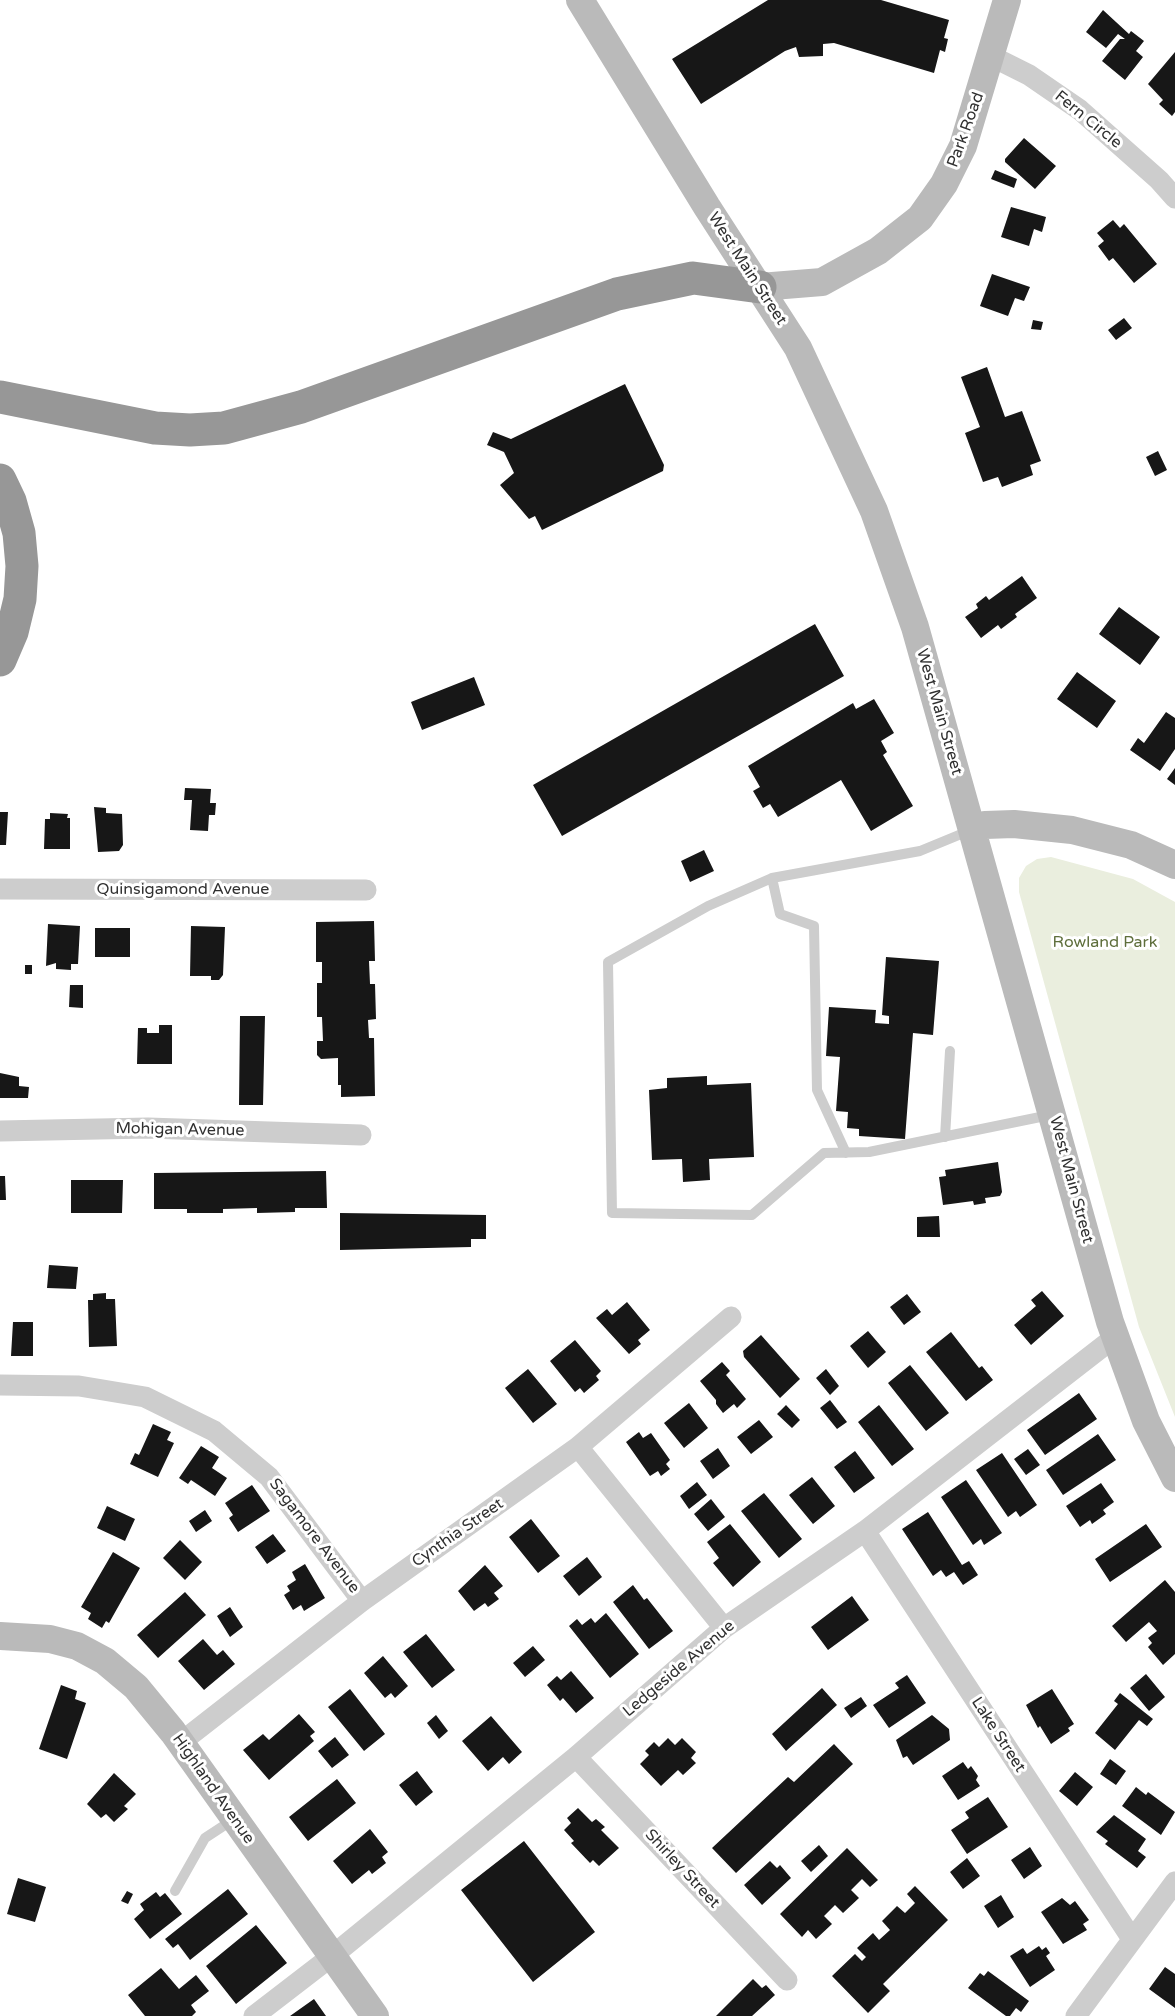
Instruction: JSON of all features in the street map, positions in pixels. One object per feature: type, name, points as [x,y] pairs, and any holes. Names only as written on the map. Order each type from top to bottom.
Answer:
[{"type":"highway","points":[[0,397],[155,428],[190,430],[224,428],[302,407],[617,294],[693,278],[759,287]]},
{"type":"highway","points":[[0,480],[10,501],[18,533],[22,566],[20,599],[12,632],[0,660]]},
{"type":"main road","name":"West Main Street","points":[[580,0],[806,363],[874,511],[915,627],[1115,1337],[1146,1421],[1175,1478]]},
{"type":"main road","name":"Park Road","points":[[759,287],[822,282],[878,251],[920,218],[944,184],[963,146],[1007,0]]},
{"type":"main road","points":[[972,830],[985,825],[1014,824],[1072,830],[1131,845],[1175,865]]},
{"type":"main road","name":"Highland Avenue","points":[[0,1636],[60,1641],[96,1655],[136,1687],[235,1818],[375,2016]]},
{"type":"street","name":"Fern Circle","points":[[991,56],[1029,75],[1080,110],[1159,180],[1175,198]]},
{"type":"street","name":"Quinsigamond Avenue","points":[[0,889],[366,890]]},
{"type":"street","name":"Mohigan Avenue","points":[[0,1131],[148,1128],[361,1135]]},
{"type":"street","name":"Cynthia Street","points":[[180,1743],[362,1601],[578,1447],[731,1317]]},
{"type":"street","name":"Ledgeside Avenue","points":[[254,2016],[332,1956],[576,1757],[724,1628],[865,1531],[1115,1337]]},
{"type":"street","name":"Sagamore Avenue","points":[[0,1385],[79,1386],[145,1397],[214,1431],[269,1477],[362,1601]]},
{"type":"street","points":[[578,1447],[724,1628]]},
{"type":"street","name":"Lake Street","points":[[865,1531],[1132,1939]]},
{"type":"street","name":"Shirley Street","points":[[576,1757],[787,1980]]},
{"type":"street","points":[[1076,2016],[1175,1882]]},
{"type":"lane","points":[[972,830],[920,851],[772,878],[708,906],[608,963],[612,1213],[752,1215],[824,1153],[869,1152],[1053,1114]]},
{"type":"lane","points":[[772,878],[780,915],[814,926],[817,1090],[846,1153]]},
{"type":"lane","points":[[945,1137],[950,1051]]},
{"type":"lane","points":[[175,1891],[205,1838],[235,1818]]},
{"type":"green space","name":"Rowland Park","points":[[1051,857],[1133,879],[1175,902],[1175,1417],[1139,1327],[1019,892],[1019,878],[1026,866],[1037,859]]},
{"type":"building","points":[[768,0],[881,0],[949,20],[944,38],[948,39],[945,52],[940,50],[934,73],[834,43],[823,44],[823,56],[799,57],[796,47],[785,51],[701,104],[672,59]]},
{"type":"building","points":[[1103,10],[1129,34],[1131,31],[1144,41],[1136,51],[1143,57],[1125,80],[1102,61],[1120,39],[1125,39],[1118,34],[1106,48],[1086,32]]},
{"type":"building","points":[[1175,52],[1175,112],[1172,116],[1159,104],[1163,100],[1148,84]]},
{"type":"building","points":[[1024,138],[1056,166],[1035,189],[1005,162],[1005,159]]},
{"type":"building","points":[[995,170],[1017,179],[1014,188],[991,179]]},
{"type":"building","points":[[1011,207],[1046,217],[1042,232],[1034,229],[1029,246],[1001,237]]},
{"type":"building","points":[[1113,220],[1120,228],[1124,224],[1157,264],[1134,283],[1113,258],[1109,261],[1098,246],[1104,241],[1097,233]]},
{"type":"building","points":[[992,274],[1030,287],[1024,301],[1015,298],[1008,316],[980,306]]},
{"type":"building","points":[[1124,318],[1132,328],[1116,340],[1108,330]]},
{"type":"building","points":[[1033,320],[1043,322],[1041,330],[1031,329]]},
{"type":"building","points":[[987,367],[1005,417],[1022,411],[1041,461],[1030,465],[1033,475],[1002,487],[998,477],[983,482],[965,433],[980,427],[961,377]]},
{"type":"building","points":[[625,384],[664,465],[663,471],[542,530],[535,516],[529,519],[500,485],[514,473],[504,452],[487,445],[493,432],[511,439]]},
{"type":"building","points":[[1158,451],[1167,470],[1155,476],[1146,457]]},
{"type":"building","points":[[1022,576],[1037,598],[1015,614],[1017,617],[1001,629],[998,625],[981,638],[965,617],[978,608],[976,604],[986,596],[989,600]]},
{"type":"building","points":[[1119,607],[1160,637],[1140,665],[1099,634]]},
{"type":"building","points":[[815,624],[844,676],[562,836],[533,785]]},
{"type":"building","points":[[1077,672],[1116,701],[1097,728],[1057,699]]},
{"type":"building","points":[[474,677],[485,705],[422,730],[411,702]]},
{"type":"building","points":[[874,699],[894,733],[881,741],[887,752],[883,755],[913,806],[871,831],[841,780],[778,817],[770,804],[763,808],[753,791],[760,787],[748,766],[853,703],[856,709]]},
{"type":"building","points":[[1166,712],[1175,718],[1175,749],[1160,771],[1130,750],[1138,738],[1144,743]]},
{"type":"building","points":[[1175,768],[1175,785],[1167,779]]},
{"type":"building","points":[[185,788],[211,789],[210,803],[216,803],[215,815],[209,815],[208,831],[190,830],[192,800],[184,800]]},
{"type":"building","points":[[94,807],[106,808],[106,813],[122,814],[123,845],[119,851],[98,852]]},
{"type":"building","points":[[0,812],[8,812],[6,845],[0,845]]},
{"type":"building","points":[[50,813],[68,814],[70,849],[44,849],[45,819],[50,819]]},
{"type":"building","points":[[704,850],[714,871],[690,882],[681,861]]},
{"type":"building","points":[[374,921],[375,961],[369,961],[370,984],[375,984],[376,1019],[368,1020],[369,1038],[374,1038],[375,1096],[341,1097],[341,1085],[338,1085],[338,1058],[321,1059],[317,1055],[317,1041],[323,1041],[322,1017],[317,1017],[317,983],[322,983],[322,962],[316,962],[316,922]]},
{"type":"building","points":[[48,924],[80,926],[78,964],[71,964],[71,970],[56,969],[56,963],[46,966]]},
{"type":"building","points":[[191,926],[225,927],[223,975],[219,980],[211,980],[211,976],[190,976]]},
{"type":"building","points":[[95,928],[130,928],[130,957],[95,957]]},
{"type":"building","points":[[886,957],[939,961],[933,1035],[913,1033],[905,1139],[859,1136],[859,1129],[847,1128],[848,1112],[836,1111],[840,1057],[826,1056],[829,1007],[876,1010],[875,1023],[889,1024],[889,1016],[882,1015]]},
{"type":"building","points":[[25,965],[32,965],[32,974],[25,974]]},
{"type":"building","points":[[70,985],[83,985],[83,1008],[69,1007]]},
{"type":"building","points":[[240,1016],[265,1016],[263,1105],[239,1105]]},
{"type":"building","points":[[159,1025],[172,1025],[172,1064],[137,1064],[138,1028],[147,1028],[147,1033],[159,1033]]},
{"type":"building","points":[[0,1073],[19,1077],[19,1086],[29,1087],[28,1098],[0,1098]]},
{"type":"building","points":[[707,1076],[707,1085],[751,1083],[754,1157],[709,1159],[710,1180],[683,1182],[682,1159],[652,1160],[649,1090],[667,1088],[667,1078]]},
{"type":"building","points":[[998,1162],[1002,1192],[1000,1196],[985,1198],[986,1203],[974,1205],[973,1201],[943,1205],[939,1177],[946,1176],[945,1170]]},
{"type":"building","points":[[326,1171],[327,1208],[295,1208],[295,1212],[257,1213],[257,1208],[223,1209],[223,1213],[187,1213],[187,1209],[154,1209],[154,1173]]},
{"type":"building","points":[[0,1176],[5,1176],[6,1200],[0,1200]]},
{"type":"building","points":[[71,1180],[123,1180],[122,1213],[71,1213]]},
{"type":"building","points":[[340,1213],[486,1215],[486,1239],[471,1239],[471,1247],[340,1250]]},
{"type":"building","points":[[939,1216],[940,1237],[917,1237],[917,1217]]},
{"type":"building","points":[[49,1265],[78,1267],[76,1289],[47,1288]]},
{"type":"building","points":[[1042,1291],[1064,1316],[1031,1345],[1014,1325],[1036,1306],[1031,1300]]},
{"type":"building","points":[[106,1293],[106,1299],[115,1299],[117,1346],[89,1347],[88,1300],[93,1300],[93,1294]]},
{"type":"building","points":[[907,1294],[921,1312],[904,1325],[890,1307]]},
{"type":"building","points":[[627,1302],[650,1330],[638,1340],[641,1344],[629,1354],[596,1318],[607,1309],[612,1315]]},
{"type":"building","points":[[13,1322],[33,1322],[33,1356],[11,1356]]},
{"type":"building","points":[[868,1331],[886,1352],[868,1368],[850,1346]]},
{"type":"building","points":[[951,1332],[979,1368],[982,1366],[993,1380],[966,1401],[926,1352]]},
{"type":"building","points":[[761,1335],[800,1379],[780,1398],[744,1357],[743,1351]]},
{"type":"building","points":[[575,1340],[601,1371],[596,1376],[599,1380],[584,1393],[580,1388],[575,1392],[550,1361]]},
{"type":"building","points":[[722,1362],[730,1371],[726,1375],[746,1399],[737,1408],[734,1404],[723,1413],[716,1404],[716,1400],[700,1381]]},
{"type":"building","points":[[910,1365],[949,1413],[926,1431],[888,1383]]},
{"type":"building","points":[[528,1369],[557,1404],[533,1423],[505,1388]]},
{"type":"building","points":[[826,1369],[839,1386],[830,1395],[816,1378]]},
{"type":"building","points":[[1079,1393],[1097,1419],[1045,1455],[1027,1430]]},
{"type":"building","points":[[830,1400],[847,1422],[837,1429],[820,1408]]},
{"type":"building","points":[[689,1403],[708,1428],[684,1448],[664,1423]]},
{"type":"building","points":[[786,1405],[800,1420],[792,1428],[777,1414]]},
{"type":"building","points":[[879,1405],[914,1449],[892,1466],[858,1422]]},
{"type":"building","points":[[759,1420],[773,1437],[751,1454],[737,1437]]},
{"type":"building","points":[[153,1424],[171,1432],[167,1440],[174,1443],[158,1477],[130,1464],[135,1453],[139,1455]]},
{"type":"building","points":[[639,1432],[643,1438],[651,1433],[670,1460],[666,1464],[670,1469],[661,1476],[658,1471],[650,1476],[626,1442]]},
{"type":"building","points":[[1098,1434],[1116,1460],[1063,1495],[1046,1470]]},
{"type":"building","points":[[201,1446],[219,1457],[212,1468],[227,1478],[215,1496],[191,1480],[188,1484],[179,1478]]},
{"type":"building","points":[[718,1448],[730,1466],[713,1479],[700,1461]]},
{"type":"building","points":[[1028,1449],[1040,1465],[1026,1475],[1014,1459]]},
{"type":"building","points":[[855,1451],[875,1478],[854,1493],[834,1467]]},
{"type":"building","points":[[1002,1453],[1037,1505],[1020,1517],[1016,1511],[1008,1517],[976,1470]]},
{"type":"building","points":[[812,1477],[835,1506],[813,1524],[789,1495]]},
{"type":"building","points":[[966,1480],[1002,1533],[984,1545],[981,1539],[973,1545],[941,1497]]},
{"type":"building","points":[[697,1482],[707,1495],[689,1509],[680,1496]]},
{"type":"building","points":[[1101,1483],[1114,1502],[1103,1510],[1106,1514],[1092,1524],[1090,1520],[1080,1527],[1066,1506]]},
{"type":"building","points":[[252,1485],[270,1511],[238,1532],[229,1518],[233,1515],[225,1503]]},
{"type":"building","points":[[764,1493],[802,1539],[779,1558],[741,1511]]},
{"type":"building","points":[[711,1499],[725,1517],[708,1531],[694,1514]]},
{"type":"building","points":[[107,1506],[135,1519],[125,1541],[97,1528]]},
{"type":"building","points":[[205,1510],[212,1521],[196,1532],[189,1521]]},
{"type":"building","points":[[928,1512],[962,1565],[969,1561],[978,1575],[963,1585],[954,1572],[946,1577],[941,1570],[933,1576],[902,1529]]},
{"type":"building","points":[[531,1519],[560,1556],[538,1573],[509,1537]]},
{"type":"building","points":[[730,1524],[761,1562],[733,1587],[713,1563],[719,1558],[707,1542]]},
{"type":"building","points":[[1146,1524],[1162,1547],[1110,1582],[1095,1559]]},
{"type":"building","points":[[273,1534],[286,1551],[267,1564],[255,1547]]},
{"type":"building","points":[[180,1540],[202,1562],[185,1580],[163,1558]]},
{"type":"building","points":[[113,1552],[140,1568],[109,1623],[106,1621],[102,1628],[88,1619],[91,1613],[81,1607]]},
{"type":"building","points":[[587,1557],[602,1577],[579,1596],[563,1576]]},
{"type":"building","points":[[305,1564],[325,1598],[304,1611],[301,1605],[293,1610],[284,1595],[290,1591],[287,1586],[296,1580],[292,1572]]},
{"type":"building","points":[[485,1565],[503,1586],[494,1593],[499,1599],[488,1607],[485,1603],[474,1611],[458,1591]]},
{"type":"building","points":[[1165,1580],[1175,1592],[1175,1654],[1163,1665],[1148,1647],[1152,1643],[1148,1638],[1157,1631],[1149,1622],[1126,1642],[1112,1626]]},
{"type":"building","points":[[633,1585],[644,1600],[647,1598],[673,1631],[649,1649],[613,1602]]},
{"type":"building","points":[[185,1592],[206,1615],[158,1658],[137,1635]]},
{"type":"building","points":[[852,1596],[869,1620],[828,1650],[811,1627]]},
{"type":"building","points":[[230,1607],[243,1627],[230,1637],[217,1616]]},
{"type":"building","points":[[606,1613],[639,1654],[610,1678],[569,1626],[577,1619],[582,1625],[591,1618],[595,1623]]},
{"type":"building","points":[[426,1634],[455,1670],[432,1688],[403,1652]]},
{"type":"building","points":[[203,1639],[217,1655],[223,1650],[235,1664],[204,1690],[178,1661]]},
{"type":"building","points":[[533,1646],[545,1660],[525,1677],[513,1663]]},
{"type":"building","points":[[383,1656],[408,1686],[395,1698],[391,1693],[385,1698],[364,1673]]},
{"type":"building","points":[[571,1671],[594,1698],[576,1713],[563,1698],[560,1701],[547,1685],[557,1676],[561,1680]]},
{"type":"building","points":[[1146,1674],[1165,1697],[1149,1711],[1130,1688]]},
{"type":"building","points":[[907,1675],[926,1703],[889,1728],[873,1705],[899,1688],[895,1683]]},
{"type":"building","points":[[61,1685],[77,1691],[75,1699],[86,1703],[67,1759],[39,1749]]},
{"type":"building","points":[[822,1688],[837,1705],[786,1751],[772,1734]]},
{"type":"building","points":[[350,1689],[385,1734],[364,1751],[328,1707]]},
{"type":"building","points":[[1052,1689],[1074,1724],[1068,1728],[1070,1731],[1051,1744],[1040,1726],[1038,1728],[1026,1705]]},
{"type":"building","points":[[1120,1693],[1153,1719],[1147,1726],[1139,1720],[1115,1750],[1095,1733],[1118,1704],[1114,1701]]},
{"type":"building","points":[[861,1697],[867,1706],[851,1718],[844,1708]]},
{"type":"building","points":[[299,1714],[315,1732],[310,1736],[314,1741],[269,1780],[243,1750],[263,1734],[269,1740]]},
{"type":"building","points":[[436,1715],[448,1731],[439,1739],[427,1723]]},
{"type":"building","points":[[932,1715],[949,1729],[950,1740],[913,1765],[907,1756],[903,1758],[896,1740]]},
{"type":"building","points":[[491,1716],[522,1752],[509,1764],[503,1757],[488,1771],[462,1741]]},
{"type":"building","points":[[335,1737],[349,1755],[332,1768],[318,1751]]},
{"type":"building","points":[[668,1738],[675,1745],[682,1738],[696,1752],[691,1758],[696,1763],[683,1775],[678,1770],[661,1786],[640,1764],[649,1755],[645,1751],[654,1742],[659,1747]]},
{"type":"building","points":[[834,1744],[853,1764],[736,1873],[712,1848],[788,1777],[794,1782]]},
{"type":"building","points":[[1110,1759],[1126,1771],[1116,1785],[1100,1774]]},
{"type":"building","points":[[963,1762],[968,1769],[971,1766],[978,1776],[976,1780],[980,1786],[958,1800],[942,1776]]},
{"type":"building","points":[[417,1771],[433,1792],[416,1806],[399,1785]]},
{"type":"building","points":[[1075,1772],[1093,1787],[1077,1806],[1059,1791]]},
{"type":"building","points":[[114,1773],[136,1794],[124,1806],[128,1809],[114,1822],[106,1814],[101,1818],[87,1804]]},
{"type":"building","points":[[337,1779],[356,1803],[308,1841],[289,1817]]},
{"type":"building","points":[[1136,1787],[1146,1795],[1148,1792],[1175,1812],[1161,1835],[1122,1806]]},
{"type":"building","points":[[988,1797],[1008,1827],[967,1854],[951,1830],[969,1818],[965,1812]]},
{"type":"building","points":[[578,1808],[592,1822],[596,1819],[605,1827],[601,1830],[619,1848],[599,1866],[593,1860],[590,1863],[571,1843],[574,1841],[564,1830],[571,1823],[567,1818]]},
{"type":"building","points":[[1114,1815],[1146,1839],[1138,1851],[1146,1857],[1137,1868],[1105,1844],[1108,1841],[1096,1832]]},
{"type":"building","points":[[370,1829],[388,1852],[382,1857],[386,1863],[372,1874],[369,1870],[352,1884],[333,1861]]},
{"type":"building","points":[[524,1841],[595,1932],[533,1982],[461,1890]]},
{"type":"building","points":[[819,1845],[828,1856],[811,1872],[801,1861]]},
{"type":"building","points":[[1030,1847],[1042,1866],[1024,1879],[1011,1860]]},
{"type":"building","points":[[847,1848],[878,1880],[870,1887],[862,1879],[851,1890],[859,1898],[843,1913],[835,1905],[824,1916],[832,1924],[816,1939],[808,1930],[802,1937],[780,1914]]},
{"type":"building","points":[[967,1858],[980,1876],[963,1889],[950,1872]]},
{"type":"building","points":[[770,1861],[777,1868],[780,1865],[791,1878],[762,1905],[744,1885]]},
{"type":"building","points":[[18,1878],[46,1887],[35,1922],[7,1914]]},
{"type":"building","points":[[915,1886],[948,1920],[883,1984],[890,1991],[868,2013],[832,1976],[855,1954],[862,1961],[866,1957],[857,1948],[873,1933],[879,1940],[890,1930],[882,1921],[897,1906],[905,1913],[915,1903],[907,1894]]},
{"type":"building","points":[[228,1889],[248,1914],[190,1960],[178,1944],[173,1948],[165,1939]]},
{"type":"building","points":[[127,1891],[133,1894],[128,1904],[121,1901]]},
{"type":"building","points":[[156,1892],[160,1897],[165,1893],[182,1914],[150,1939],[134,1919],[144,1910],[140,1904]]},
{"type":"building","points":[[1001,1895],[1014,1917],[998,1928],[984,1906]]},
{"type":"building","points":[[1062,1898],[1070,1905],[1075,1901],[1089,1920],[1083,1924],[1087,1930],[1063,1944],[1041,1912]]},
{"type":"building","points":[[256,1925],[287,1963],[236,2004],[206,1966]]},
{"type":"building","points":[[1039,1946],[1042,1950],[1046,1947],[1050,1953],[1046,1956],[1055,1970],[1030,1987],[1010,1956],[1023,1948],[1027,1954]]},
{"type":"building","points":[[1165,1967],[1175,1974],[1175,2008],[1149,1989]]},
{"type":"building","points":[[161,1968],[179,1989],[196,1975],[209,1991],[191,2005],[196,2012],[192,2016],[145,2016],[128,1995]]},
{"type":"building","points":[[988,1971],[1029,2001],[1021,2012],[1016,2008],[1010,2016],[1006,2016],[968,1988],[980,1973],[984,1976]]},
{"type":"building","points":[[753,1979],[762,1988],[766,1985],[775,1995],[752,2016],[716,2016]]},
{"type":"building","points":[[314,1999],[326,2016],[290,2016]]}]
